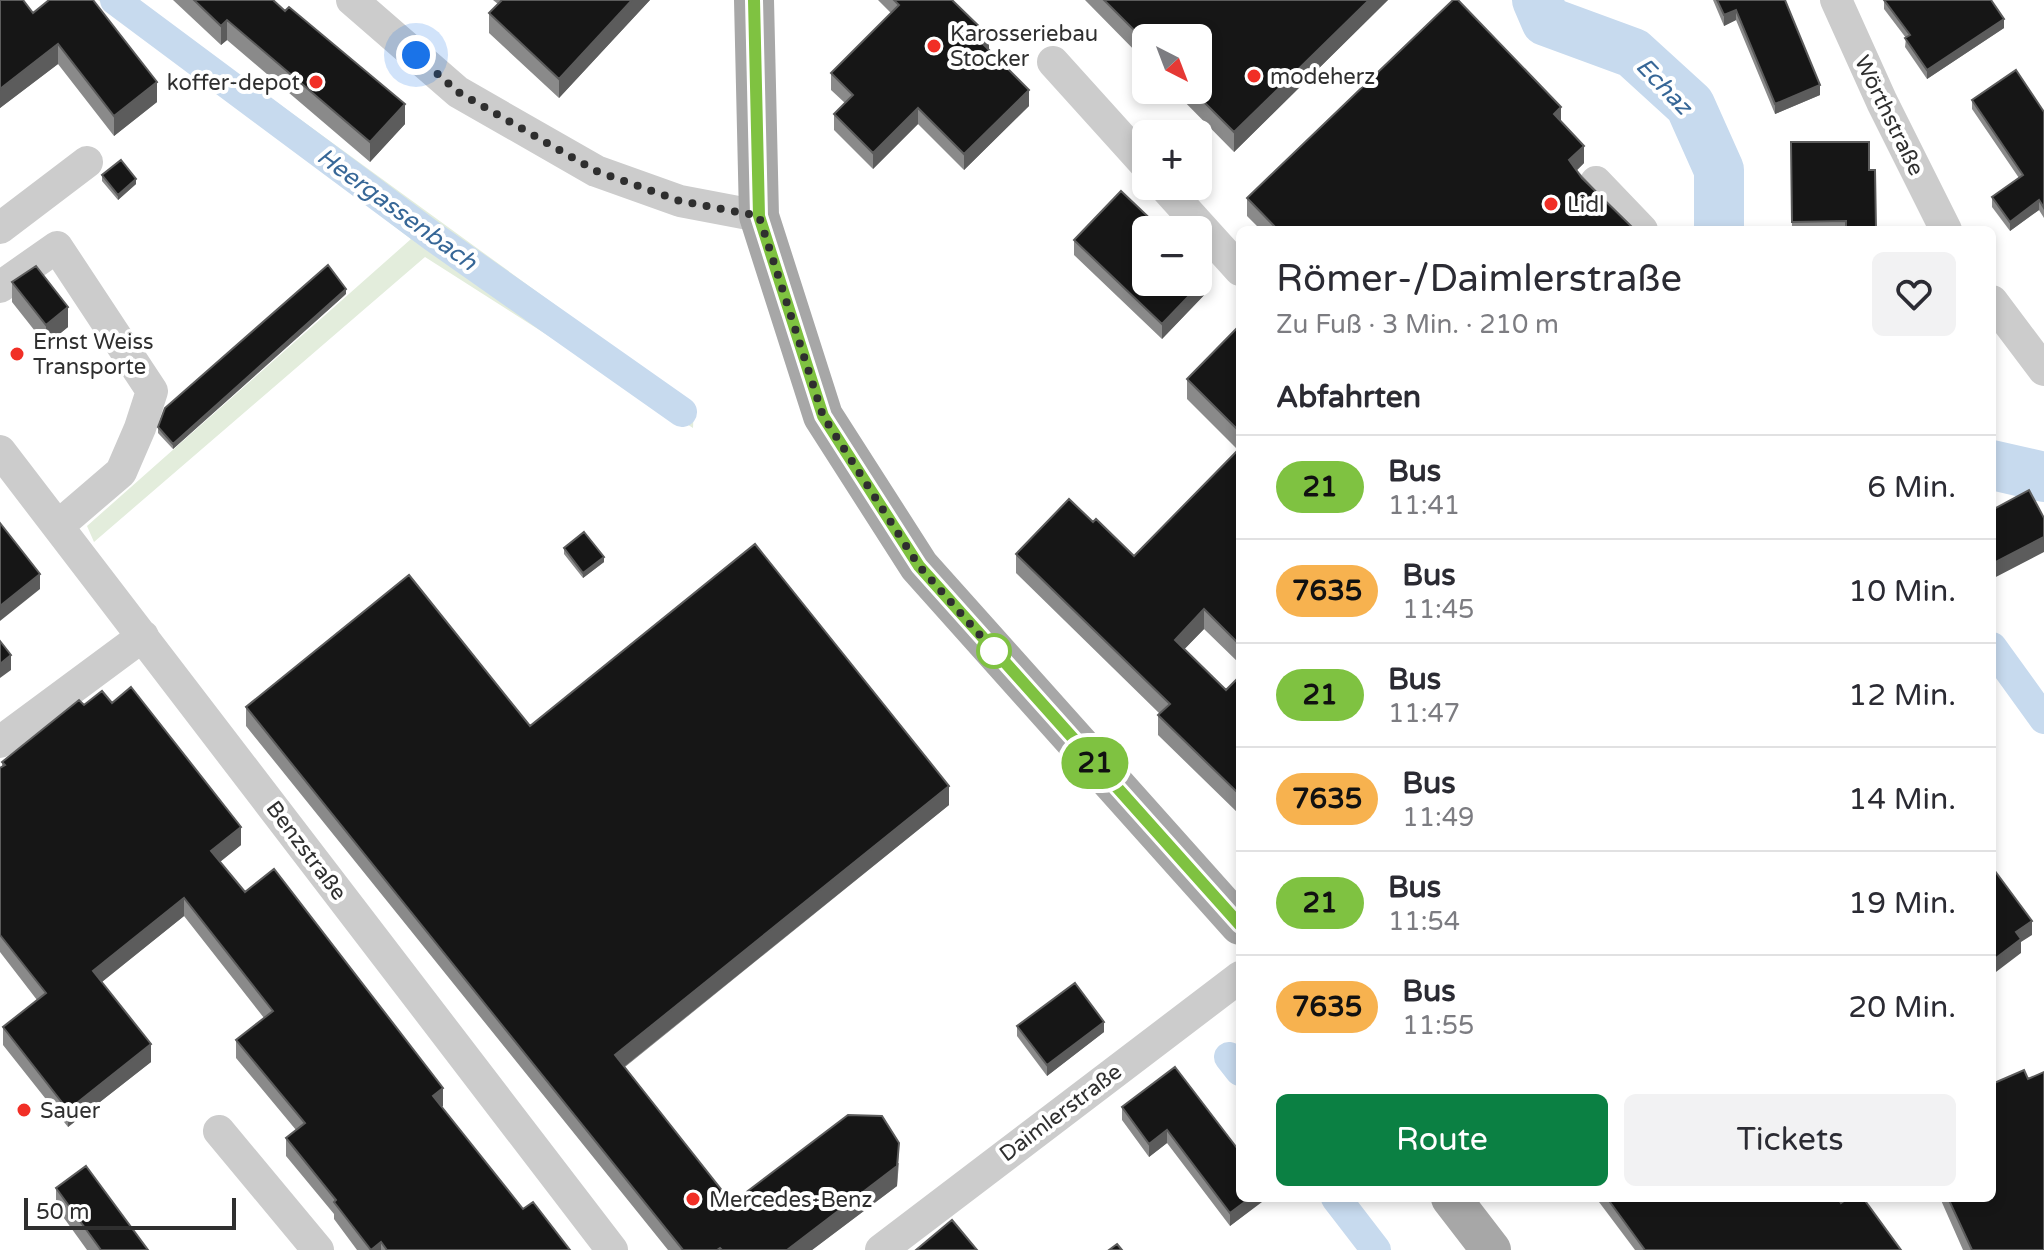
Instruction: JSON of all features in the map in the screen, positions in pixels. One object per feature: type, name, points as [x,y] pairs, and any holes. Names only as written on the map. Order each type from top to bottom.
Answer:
[{"type":"main road","points":[[754,0],[759,216],[823,416],[919,566],[1236,921]]},
{"type":"main road","points":[[1454,1202],[1491,1250]]},
{"type":"street","points":[[352,0],[458,92],[596,171],[680,201],[759,216]]},
{"type":"street","name":"Wörthstraße","points":[[1836,0],[1882,102],[1944,226]]},
{"type":"street","points":[[1053,62],[1132,149]]},
{"type":"street","points":[[0,228],[87,162]]},
{"type":"street","points":[[1596,182],[1638,226]]},
{"type":"street","points":[[1177,200],[1236,266]]},
{"type":"street","points":[[0,287],[57,247],[152,391],[121,472],[58,526]]},
{"type":"street","points":[[1996,304],[2032,333],[2044,370]]},
{"type":"street","name":"Benzstraße","points":[[0,451],[612,1250]]},
{"type":"street","points":[[0,742],[143,636]]},
{"type":"street","name":"Daimlerstraße","points":[[881,1250],[1236,980]]},
{"type":"street","points":[[219,1131],[318,1250]]},
{"type":"green space","points":[[98,0],[136,0],[694,406],[693,428],[425,257],[94,542],[87,526],[411,239]]},
{"type":"building","points":[[0,0],[23,0],[33,13],[49,0],[93,0],[157,82],[114,116],[58,44],[0,89]]},
{"type":"building","points":[[194,0],[273,0],[285,11],[289,7],[405,104],[370,142],[227,20],[221,26]]},
{"type":"building","points":[[502,0],[632,0],[559,79],[489,13]]},
{"type":"building","points":[[894,0],[952,0],[989,36],[982,43],[1029,90],[964,154],[918,108],[873,153],[834,114],[853,95],[831,73],[899,5]]},
{"type":"building","name":"modeherz","points":[[1104,0],[1369,0],[1234,132],[1206,104],[1212,104],[1212,24],[1132,24],[1132,28]]},
{"type":"building","points":[[1453,0],[1458,0],[1561,107],[1554,114],[1584,146],[1569,160],[1582,178],[1631,226],[1274,226],[1247,198]]},
{"type":"building","points":[[1717,0],[1785,0],[1820,85],[1775,104],[1736,10],[1724,15]]},
{"type":"building","points":[[1884,0],[1991,0],[2004,19],[1927,70],[1905,38],[1910,35]]},
{"type":"building","points":[[2016,70],[2044,112],[2044,208],[2039,200],[2010,222],[1992,197],[2023,175],[1972,100]]},
{"type":"building","points":[[1791,142],[1869,142],[1869,170],[1875,170],[1876,226],[1846,226],[1846,221],[1792,222]]},
{"type":"building","points":[[121,160],[136,179],[118,195],[102,175]]},
{"type":"building","points":[[1121,191],[1147,216],[1132,216],[1132,295],[1074,240]]},
{"type":"building","points":[[328,265],[346,289],[173,444],[158,427],[165,408]]},
{"type":"building","points":[[36,266],[68,307],[46,325],[12,282]]},
{"type":"building","points":[[1133,296],[1189,296],[1162,324]]},
{"type":"building","points":[[1236,329],[1236,428],[1187,379]]},
{"type":"building","points":[[1236,452],[1236,641],[1204,609],[1175,640],[1226,690],[1236,680],[1236,791],[1158,715],[1170,704],[1016,554],[1069,499],[1093,522],[1096,519],[1134,556]]},
{"type":"building","points":[[2029,490],[2044,518],[2044,537],[1996,562],[1996,508]]},
{"type":"building","points":[[0,523],[40,574],[0,606]]},
{"type":"building","points":[[584,532],[604,557],[583,573],[564,548]]},
{"type":"building","points":[[755,544],[949,786],[615,1055],[732,1203],[848,1115],[882,1116],[899,1143],[897,1166],[787,1250],[683,1250],[246,707],[409,575],[530,726]]},
{"type":"building","points":[[0,641],[11,655],[0,664]]},
{"type":"building","points":[[131,687],[241,827],[211,851],[245,892],[274,869],[443,1088],[433,1096],[523,1209],[533,1202],[570,1250],[387,1250],[381,1242],[371,1250],[286,1138],[305,1123],[236,1040],[273,1011],[184,898],[93,971],[151,1044],[68,1110],[3,1027],[46,993],[0,935],[0,768],[5,765],[2,762],[79,700],[84,705],[102,691],[112,703]]},
{"type":"building","points":[[1996,872],[2032,921],[2016,932],[2021,939],[1996,958]]},
{"type":"building","points":[[1075,983],[1104,1022],[1047,1065],[1017,1026]]},
{"type":"building","points":[[1175,1067],[1236,1147],[1236,1202],[1245,1202],[1230,1213],[1167,1130],[1149,1144],[1122,1107]]},
{"type":"building","points":[[2024,1070],[2028,1079],[2044,1072],[2044,1250],[1972,1250],[1950,1202],[1996,1202],[1996,1082]]},
{"type":"building","points":[[86,1166],[148,1250],[101,1250],[56,1188]]},
{"type":"building","points":[[1610,1202],[1866,1202],[1901,1250],[1645,1250]]},
{"type":"building","points":[[952,1220],[977,1250],[916,1250]]},
{"type":"waterway","name":"Heergassenbach","points":[[115,0],[432,236],[682,412]]},
{"type":"waterway","name":"Echaz","points":[[1537,0],[1546,21],[1633,53],[1690,105],[1719,170],[1719,226]]},
{"type":"waterway","name":"Echaz","points":[[1996,466],[2044,477]]},
{"type":"waterway","points":[[1996,653],[2044,719]]},
{"type":"waterway","name":"Heergassenbach","points":[[1229,1057],[1236,1066]]},
{"type":"waterway","name":"Heergassenbach","points":[[1339,1202],[1376,1250]]},
{"type":"bus line","name":"21","points":[[754,0],[759,216],[823,416],[919,566],[1236,921]]},
{"type":"place","name":"Karosseriebau Stocker","points":[[934,46]]},
{"type":"place","name":"modeherz","points":[[1254,76]]},
{"type":"place","name":"koffer-depot","points":[[316,82]]},
{"type":"place","name":"Lidl","points":[[1551,204]]},
{"type":"place","name":"Ernst Weiss Transporte","points":[[17,354]]},
{"type":"place","name":"Sauer","points":[[24,1110]]},
{"type":"place","name":"Mercedes-Benz","points":[[693,1199]]},
{"type":"route","points":[[416,55],[458,92],[596,171],[680,201],[759,216],[823,416],[919,566],[994,651]]}]
